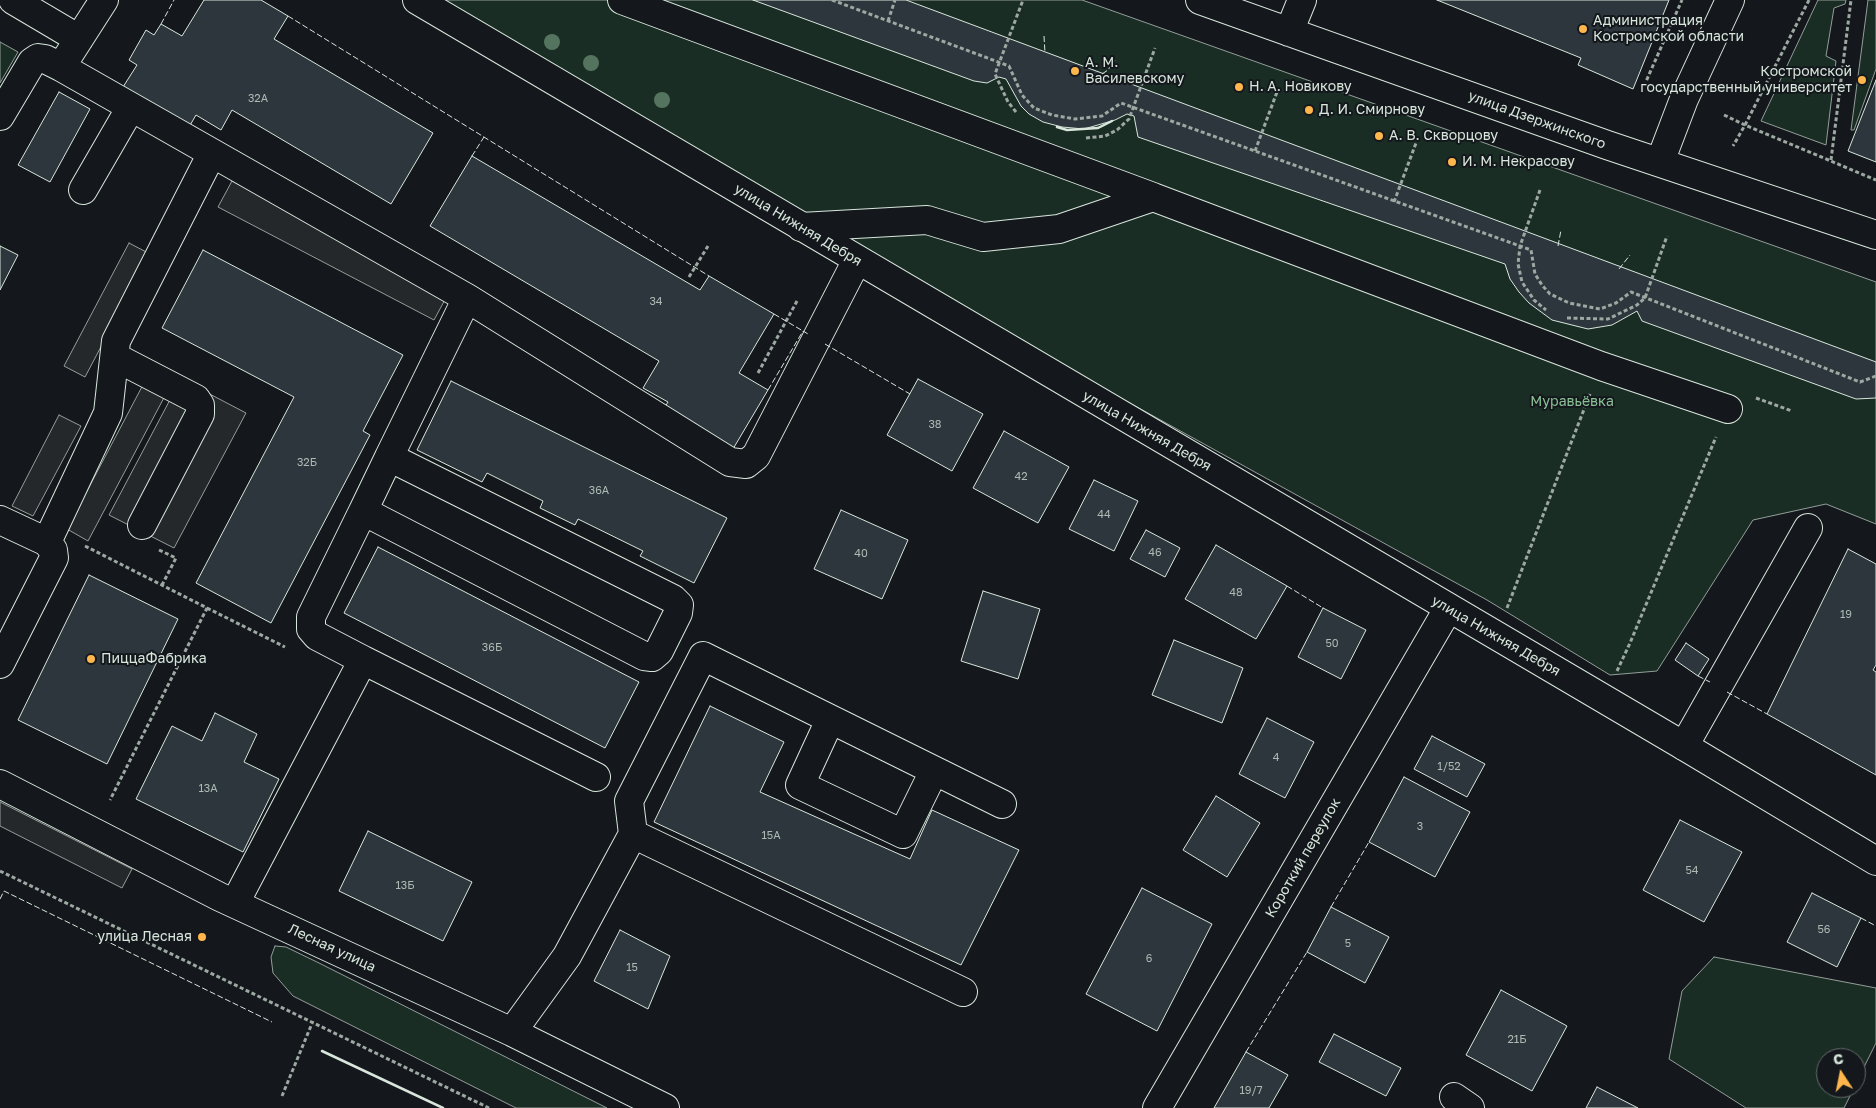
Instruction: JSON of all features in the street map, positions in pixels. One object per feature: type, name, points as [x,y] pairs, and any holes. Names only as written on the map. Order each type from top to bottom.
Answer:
[{"type":"street","points":[[13,0],[79,39]]},
{"type":"street","points":[[61,68],[104,0]]},
{"type":"street","name":"улица Нижняя Дебря","points":[[417,0],[1876,861]]},
{"type":"street","points":[[622,0],[1153,197],[1600,366],[1728,409]]},
{"type":"street","name":"улица Дзержинского","points":[[1200,0],[1660,162],[1876,235]]},
{"type":"street","points":[[1289,32],[1302,0]]},
{"type":"street","points":[[1660,162],[1684,99],[1730,0]]},
{"type":"street","points":[[0,116],[32,62],[38,58],[46,59],[467,298],[730,462],[746,464],[756,456],[857,260]]},
{"type":"street","points":[[83,190],[131,107]]},
{"type":"street","points":[[0,664],[54,558],[50,536],[108,413],[116,341],[212,153]]},
{"type":"street","points":[[801,227],[927,220],[983,237],[1059,229],[1153,197]]},
{"type":"street","points":[[467,298],[311,617],[311,629],[317,636],[363,660],[596,777]]},
{"type":"street","points":[[114,358],[196,400],[200,405],[200,414],[142,525]]},
{"type":"street","points":[[363,510],[644,656],[652,657],[659,651],[678,612],[679,605],[673,599],[389,457]]},
{"type":"street","points":[[0,520],[50,536]]},
{"type":"street","points":[[1684,746],[1808,528]]},
{"type":"street","name":"Короткий переулок","points":[[1157,1108],[1448,609]]},
{"type":"street","points":[[512,1032],[567,956],[633,834],[629,801],[703,656],[1002,804]]},
{"type":"street","points":[[235,903],[363,660]]},
{"type":"street","points":[[830,720],[800,785],[903,834],[934,771]]},
{"type":"street","name":"Лесная улица","points":[[0,784],[235,903],[512,1032],[665,1108]]},
{"type":"street","points":[[633,834],[963,992]]},
{"type":"path","points":[[832,0],[1009,66],[1022,95],[1034,108],[1061,118],[1102,116],[1122,103],[1531,250],[1535,274],[1542,285],[1550,294],[1569,303],[1600,308],[1616,303],[1631,292],[1860,382],[1876,376]]},
{"type":"path","points":[[888,20],[896,0]]},
{"type":"path","points":[[1020,116],[1008,102],[995,74],[1023,0]]},
{"type":"path","points":[[1644,86],[1682,0]]},
{"type":"path","points":[[1733,146],[1809,0]]},
{"type":"path","points":[[1831,160],[1851,0]]},
{"type":"path","points":[[1082,138],[1104,136],[1117,130],[1129,119],[1155,48]]},
{"type":"path","points":[[1255,151],[1277,92]]},
{"type":"path","points":[[1724,115],[1876,180]]},
{"type":"path","points":[[1394,202],[1416,143]]},
{"type":"path","points":[[1540,190],[1520,246],[1518,264],[1522,282],[1534,300],[1548,311]]},
{"type":"path","points":[[1562,317],[1583,320],[1608,319],[1625,312],[1645,298],[1667,236]]},
{"type":"path","points":[[689,277],[708,246]]},
{"type":"path","points":[[758,373],[797,302]]},
{"type":"path","points":[[1507,609],[1600,366]]},
{"type":"path","points":[[1616,672],[1630,643],[1728,409]]},
{"type":"path","points":[[50,536],[207,608],[306,657],[317,636]]},
{"type":"path","points":[[110,800],[207,608]]},
{"type":"path","points":[[0,871],[313,1021],[489,1108]]},
{"type":"path","points":[[282,1096],[313,1021]]},
{"type":"green space","name":"Муравьёвка","points":[[438,0],[1082,0],[1876,282],[1876,524],[1826,504],[1753,520],[1657,671],[1610,675],[1487,600],[796,219]]},
{"type":"green space","points":[[1818,0],[1846,0],[1845,4],[1834,8],[1826,56],[1836,61],[1826,145],[1761,121]]},
{"type":"green space","points":[[1868,0],[1876,0],[1876,69],[1854,130],[1851,130]]},
{"type":"green space","points":[[0,42],[18,52],[0,83]]},
{"type":"green space","points":[[275,946],[286,947],[319,963],[607,1108],[516,1108],[293,996],[273,973],[271,957]]},
{"type":"green space","points":[[1714,957],[1876,988],[1876,1043],[1866,1063],[1866,1048],[1816,1048],[1816,1098],[1849,1098],[1844,1108],[1746,1108],[1669,1059],[1682,991]]},
{"type":"shaded area","points":[[232,181],[448,294],[434,320],[218,207]]},
{"type":"shaded area","points":[[129,243],[150,254],[85,377],[64,366]]},
{"type":"shaded area","points":[[181,379],[246,413],[174,548],[109,515]]},
{"type":"shaded area","points":[[145,381],[167,392],[88,541],[67,529]]},
{"type":"shaded area","points":[[59,415],[81,426],[33,516],[12,506]]},
{"type":"shaded area","points":[[0,802],[132,869],[122,888],[0,826]]},
{"type":"building","points":[[204,0],[261,0],[288,16],[274,39],[433,133],[391,204],[232,110],[221,130],[196,115],[189,127],[123,87],[137,65],[129,60],[146,30],[154,35],[161,24],[182,36]]},
{"type":"building","points":[[753,0],[906,0],[1876,362],[1876,398],[1856,399],[1642,321],[1637,311],[1612,325],[1588,329],[1552,320],[1529,303],[1519,292],[1510,279],[1505,264],[1138,137],[1134,116],[1127,114],[1115,120],[1084,129],[1062,127],[1043,122],[1029,114],[1021,106],[1006,79],[999,77],[987,83],[974,81]]},
{"type":"building","name":"Администрация Костромской области","points":[[1437,0],[1669,0],[1633,89],[1578,65],[1581,58]]},
{"type":"building","points":[[1876,80],[1876,162],[1848,151]]},
{"type":"building","points":[[59,92],[90,109],[50,182],[18,165]]},
{"type":"building","points":[[472,156],[700,290],[709,276],[774,314],[739,373],[768,390],[730,454],[661,413],[668,402],[643,388],[659,361],[430,226]]},
{"type":"building","points":[[0,246],[18,255],[0,290]]},
{"type":"building","points":[[203,250],[403,355],[363,431],[370,435],[271,623],[196,583],[294,397],[162,328]]},
{"type":"building","points":[[918,379],[983,414],[952,471],[887,435]]},
{"type":"building","points":[[451,381],[727,518],[694,583],[640,556],[643,551],[578,519],[575,525],[540,508],[543,501],[487,473],[482,482],[417,450]]},
{"type":"building","points":[[1004,431],[1069,467],[1038,523],[973,488]]},
{"type":"building","points":[[1094,480],[1138,501],[1114,551],[1069,529]]},
{"type":"building","points":[[841,510],[908,540],[882,599],[814,569]]},
{"type":"building","points":[[1146,530],[1180,548],[1165,577],[1130,559]]},
{"type":"building","points":[[1216,545],[1287,586],[1256,639],[1185,599]]},
{"type":"building","points":[[378,547],[639,682],[605,748],[344,613]]},
{"type":"building","points":[[1848,549],[1876,564],[1876,665],[1873,670],[1876,672],[1876,775],[1767,714]]},
{"type":"building","points":[[89,575],[178,619],[107,764],[18,720]]},
{"type":"building","points":[[983,591],[1040,609],[1018,679],[961,661]]},
{"type":"building","points":[[1323,608],[1366,630],[1341,679],[1298,657]]},
{"type":"building","points":[[1174,640],[1243,668],[1222,723],[1152,695]]},
{"type":"building","points":[[1686,643],[1709,659],[1698,676],[1675,660]]},
{"type":"building","points":[[710,706],[784,742],[760,792],[910,859],[932,810],[1019,850],[961,965],[654,822]]},
{"type":"building","points":[[215,713],[257,734],[244,762],[279,779],[243,852],[136,799],[172,726],[202,741]]},
{"type":"building","points":[[1267,718],[1314,742],[1285,798],[1239,774]]},
{"type":"building","points":[[1432,736],[1485,764],[1467,797],[1414,769]]},
{"type":"building","points":[[1404,777],[1470,812],[1435,877],[1369,842]]},
{"type":"building","points":[[1216,796],[1260,823],[1227,877],[1183,850]]},
{"type":"building","points":[[1680,820],[1742,852],[1704,922],[1643,890]]},
{"type":"building","points":[[368,831],[472,882],[443,941],[339,891]]},
{"type":"building","points":[[1142,888],[1212,924],[1157,1031],[1086,994]]},
{"type":"building","points":[[1812,893],[1861,918],[1837,967],[1787,942]]},
{"type":"building","points":[[1331,907],[1389,937],[1365,983],[1307,952]]},
{"type":"building","points":[[620,930],[670,956],[648,1009],[594,981]]},
{"type":"building","points":[[1501,990],[1567,1026],[1532,1091],[1466,1055]]},
{"type":"building","points":[[1334,1034],[1401,1068],[1386,1096],[1319,1062]]},
{"type":"building","points":[[1246,1052],[1288,1075],[1269,1108],[1214,1108]]},
{"type":"building","points":[[1597,1087],[1638,1108],[1586,1108]]},
{"type":"fence","points":[[161,24],[174,0]]},
{"type":"fence","points":[[288,16],[709,276]]},
{"type":"fence","points":[[1044,36],[1045,53]]},
{"type":"fence","points":[[1102,74],[1108,70],[1115,60]]},
{"type":"fence","points":[[472,156],[484,137]]},
{"type":"fence","points":[[1558,246],[1561,230]]},
{"type":"fence","points":[[1619,269],[1630,255]]},
{"type":"fence","points":[[774,314],[803,331]]},
{"type":"fence","points":[[768,390],[803,331],[808,334]]},
{"type":"fence","points":[[825,344],[910,394]]},
{"type":"fence","points":[[1287,586],[1323,608]]},
{"type":"fence","points":[[1698,676],[1710,682]]},
{"type":"fence","points":[[1727,692],[1767,714]]},
{"type":"fence","points":[[1331,907],[1369,842]]},
{"type":"fence","points":[[0,899],[4,891],[272,1022]]},
{"type":"fence","points":[[1861,918],[1876,926]]},
{"type":"fence","points":[[1246,1052],[1307,952]]},
{"type":"wall","points":[[1057,127],[1067,130],[1098,128],[1112,121]]},
{"type":"wall","points":[[322,1051],[443,1108]]},
{"type":"place","name":"Администрация Костромской области","points":[[1583,29]]},
{"type":"place","name":"А. М. Василевскому","points":[[1075,71]]},
{"type":"place","name":"Костромской государственный университет","points":[[1862,80]]},
{"type":"place","name":"Н. А. Новикову","points":[[1239,87]]},
{"type":"place","name":"Д. И. Смирнову","points":[[1309,110]]},
{"type":"place","name":"А. В. Скворцову","points":[[1379,136]]},
{"type":"place","name":"И. М. Некрасову","points":[[1452,162]]},
{"type":"place","name":"ПиццаФабрика","points":[[91,659]]},
{"type":"place","name":"улица Лесная","points":[[202,937]]}]
